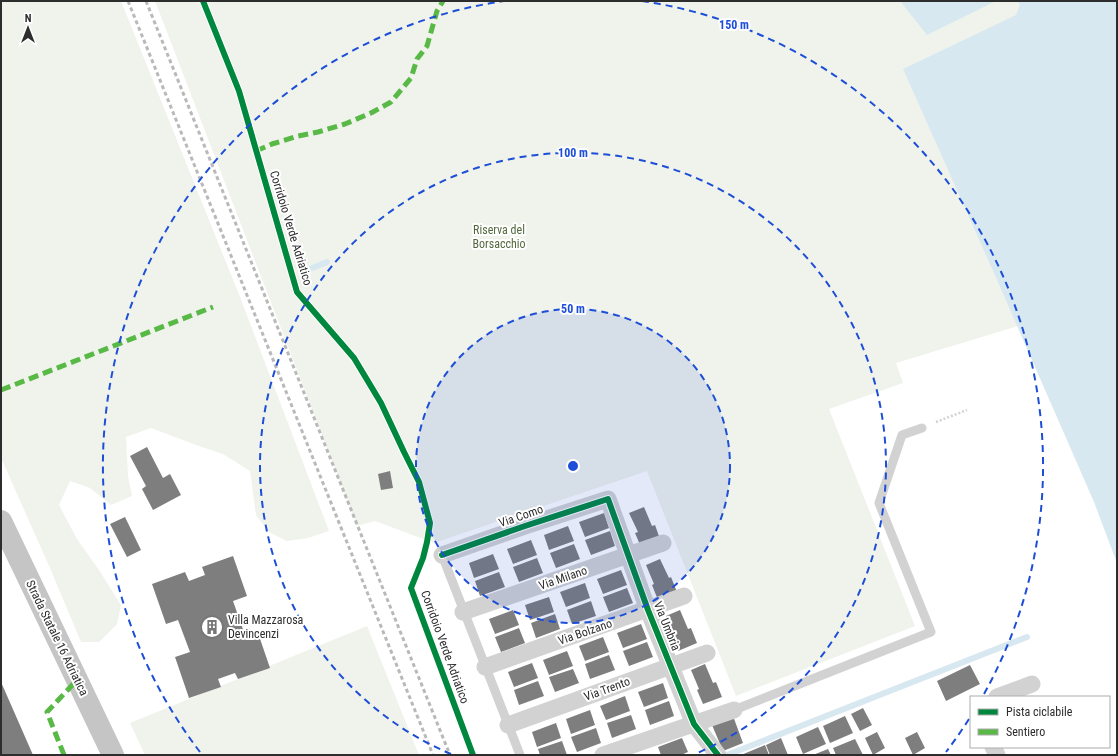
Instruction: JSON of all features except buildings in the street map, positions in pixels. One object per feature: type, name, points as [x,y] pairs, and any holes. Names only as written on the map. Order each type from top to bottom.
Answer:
[{"type":"main road","name":"Strada Statale 16 Adriatica","points":[[1,521],[113,755]]},
{"type":"street","name":"Via Como","points":[[442,555],[608,499]]},
{"type":"street","name":"Via Umbria","points":[[608,499],[648,610],[694,724],[718,755]]},
{"type":"street","name":"Via Milano","points":[[463,612],[663,543]]},
{"type":"street","name":"Via Bolzano","points":[[485,667],[684,596]]},
{"type":"street","name":"Via Trento","points":[[508,725],[707,653]]},
{"type":"street","points":[[1000,696],[1032,684]]},
{"type":"street","points":[[603,755],[734,710]]},
{"type":"lane","points":[[734,710],[931,632],[879,503],[902,435],[922,428]]},
{"type":"lane","points":[[442,555],[520,755]]},
{"type":"path","points":[[922,428],[967,410]]},
{"type":"green space","points":[[1,1],[121,1],[240,297],[329,531],[308,538],[287,541],[269,532],[256,515],[250,471],[223,454],[151,428],[126,437],[128,476],[132,496],[111,505],[90,488],[70,481],[59,505],[77,539],[121,605],[117,624],[99,642],[81,642],[1,458]]},
{"type":"green space","name":"Riserva del Borsacchio","points":[[155,1],[1053,1],[1117,296],[896,363],[903,383],[829,409],[915,626],[736,696],[647,471],[434,543],[375,521],[357,526]]},
{"type":"green space","points":[[367,626],[419,755],[145,755],[130,723]]},
{"type":"shaded area","points":[[900,1],[996,1],[927,35]]},
{"type":"shaded area","points":[[1016,1],[1117,1],[1117,563],[1094,502],[903,69],[1016,15],[1020,4]]},
{"type":"waterway","points":[[305,271],[327,262]]},
{"type":"waterway","points":[[727,755],[1027,637]]},
{"type":"railway","points":[[128,1],[433,755]]},
{"type":"railway","points":[[146,1],[450,755]]},
{"type":"marked path","points":[[256,151],[272,144],[298,136],[345,124],[371,113],[391,102],[411,78],[417,59],[427,46],[437,11],[443,1]]},
{"type":"marked path","points":[[1,390],[213,307]]},
{"type":"marked path","points":[[64,755],[47,712],[77,680]]},
{"type":"cycle path","name":"Corridoio Verde Adriatico","points":[[203,1],[239,91],[297,292],[354,358],[381,403],[419,482],[430,523],[423,558],[411,588],[473,755]]},
{"type":"cycle path","points":[[442,555],[608,499],[648,610],[694,724],[718,755]]},
{"type":"place","name":"Villa Mazzarosa Devincenzi","points":[[212,627]]}]
